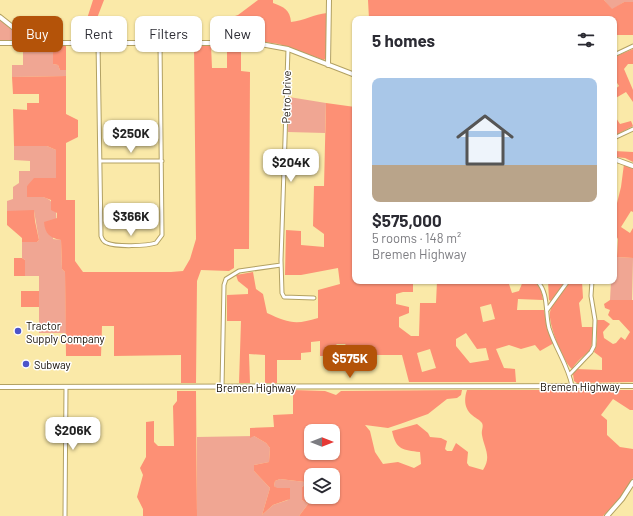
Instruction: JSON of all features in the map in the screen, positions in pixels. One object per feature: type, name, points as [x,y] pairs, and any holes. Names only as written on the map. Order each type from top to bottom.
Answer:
[{"type":"main road","points":[[328,0],[328,65]]},
{"type":"main road","points":[[0,16],[12,26]]},
{"type":"main road","points":[[202,42],[245,42],[288,49],[352,74]]},
{"type":"main road","points":[[0,43],[12,43]]},
{"type":"main road","points":[[617,160],[633,166]]},
{"type":"main road","name":"Bremen Highway","points":[[0,387],[633,386]]},
{"type":"main road","points":[[607,516],[622,499],[633,482]]},
{"type":"street","points":[[617,54],[633,46]]},
{"type":"street","name":"Petro Drive","points":[[288,49],[281,265],[283,296],[314,298]]},
{"type":"street","points":[[98,52],[102,239],[107,243],[115,244],[150,244],[159,242],[162,232],[160,52]]},
{"type":"street","points":[[617,137],[633,129]]},
{"type":"street","points":[[100,161],[162,161]]},
{"type":"street","points":[[222,387],[224,285],[226,279],[236,272],[281,265]]},
{"type":"street","points":[[539,284],[544,290],[552,334],[570,374],[572,386]]},
{"type":"street","points":[[547,311],[566,284]]},
{"type":"street","points":[[570,374],[591,352],[594,346],[595,320],[591,296],[592,284]]},
{"type":"street","points":[[65,516],[66,387]]},
{"type":"shaded area","points":[[93,0],[104,0],[98,16],[88,16]]},
{"type":"shaded area","points":[[258,0],[273,0],[273,3],[288,12],[291,22],[327,13],[326,58],[324,60],[279,44],[265,42],[265,16],[235,16]]},
{"type":"shaded area","points":[[368,0],[604,0],[612,9],[624,2],[633,2],[633,35],[617,35],[617,16],[369,16]]},
{"type":"shaded area","points":[[604,0],[633,0],[633,2],[624,2],[612,10]]},
{"type":"shaded area","points":[[0,19],[12,30],[12,41],[0,41]]},
{"type":"shaded area","points":[[63,45],[66,45],[66,70],[60,70],[58,65],[53,64],[53,52],[63,52]]},
{"type":"shaded area","points":[[202,45],[210,45],[212,68],[227,68],[227,52],[241,52],[241,71],[250,72],[249,249],[234,249],[234,268],[229,271],[201,270],[197,281],[196,383],[181,383],[181,355],[114,356],[114,326],[102,326],[101,356],[66,356],[65,272],[62,269],[61,240],[49,235],[44,222],[57,218],[57,213],[51,210],[51,200],[43,197],[27,197],[27,186],[34,178],[56,178],[56,150],[47,146],[14,146],[13,109],[27,110],[27,103],[39,103],[39,94],[13,94],[12,77],[66,76],[66,114],[78,120],[78,137],[66,143],[66,200],[75,200],[75,261],[83,272],[183,271],[190,259],[196,239],[194,52],[202,52]]},
{"type":"shaded area","points":[[633,49],[633,64],[628,64],[624,69],[633,90],[633,102],[626,92],[617,97],[617,88],[619,86],[617,83],[617,56]]},
{"type":"shaded area","points":[[23,52],[53,52],[53,64],[58,65],[60,70],[66,70],[66,76],[12,77],[12,65],[23,65]]},
{"type":"shaded area","points":[[289,97],[326,103],[325,133],[288,132]]},
{"type":"shaded area","points":[[326,103],[352,107],[352,284],[413,284],[413,292],[396,294],[396,304],[409,307],[409,313],[399,317],[399,327],[411,336],[419,336],[420,303],[436,303],[437,284],[509,284],[512,293],[519,291],[522,284],[537,284],[541,289],[543,300],[518,299],[517,310],[544,310],[548,330],[554,343],[540,351],[535,345],[521,349],[509,345],[496,349],[504,368],[515,369],[516,382],[409,382],[402,355],[377,355],[374,364],[350,364],[349,349],[345,344],[337,344],[324,356],[320,356],[320,341],[311,342],[311,352],[301,353],[301,360],[277,360],[277,383],[265,383],[265,355],[249,354],[250,383],[239,383],[241,321],[227,321],[227,295],[248,294],[248,289],[238,281],[236,275],[253,272],[256,289],[263,294],[267,313],[292,322],[304,322],[318,318],[318,290],[340,284],[338,268],[301,275],[285,275],[286,230],[301,231],[301,245],[324,247],[324,234],[313,226],[314,186],[324,186]],"holes":[[[491,304],[495,319],[483,322],[480,307]],[[466,333],[477,349],[486,348],[489,360],[470,363],[456,346],[456,339]],[[430,349],[436,368],[422,372],[417,353]]]},
{"type":"shaded area","points":[[617,120],[620,124],[631,121],[633,126],[617,134]]},
{"type":"shaded area","points":[[14,146],[47,146],[56,150],[56,178],[27,186],[27,197],[43,197],[53,204],[55,209],[56,221],[53,239],[61,240],[62,269],[65,272],[66,333],[39,333],[39,276],[25,276],[25,260],[22,258],[22,242],[37,242],[39,240],[34,211],[7,211],[7,201],[13,199],[13,187],[19,183],[19,171],[30,171],[30,161],[14,160]]},
{"type":"shaded area","points":[[617,151],[633,152],[633,162],[625,158],[617,157]]},
{"type":"shaded area","points":[[624,164],[633,169],[633,212],[631,211],[621,227],[630,233],[633,228],[633,258],[617,257],[617,203]]},
{"type":"shaded area","points":[[34,210],[39,240],[37,242],[22,242],[22,238],[7,225],[7,211]]},
{"type":"shaded area","points":[[617,257],[633,258],[632,300],[610,300],[611,284],[617,284]]},
{"type":"shaded area","points":[[14,258],[22,258],[25,260],[25,276],[14,276]]},
{"type":"shaded area","points":[[548,284],[564,284],[551,301],[549,300]]},
{"type":"shaded area","points":[[568,284],[582,284],[583,298],[579,303],[582,327],[593,327],[593,337],[590,349],[572,369],[564,359],[551,325],[551,308]]},
{"type":"shaded area","points":[[21,291],[39,291],[39,307],[21,307]]},
{"type":"shaded area","points":[[610,300],[633,300],[633,382],[577,383],[574,381],[573,374],[576,369],[602,370],[602,358],[594,352],[597,340],[596,320],[604,320],[610,324],[603,332],[604,338],[613,344],[616,343],[621,337],[625,340],[630,332],[619,320],[613,320],[608,315],[610,310],[605,308],[604,304]]},
{"type":"shaded area","points":[[293,390],[325,391],[336,395],[341,391],[462,390],[461,395],[457,398],[447,399],[428,414],[388,428],[365,425],[370,431],[375,452],[383,464],[398,462],[414,468],[421,464],[420,452],[409,451],[401,448],[396,442],[392,431],[417,424],[428,433],[430,437],[441,438],[447,441],[445,449],[447,451],[452,451],[456,443],[468,452],[467,463],[469,466],[483,470],[486,465],[487,452],[482,435],[483,424],[467,409],[465,397],[467,390],[633,390],[633,410],[630,410],[613,399],[601,415],[607,420],[607,435],[620,447],[633,449],[633,478],[622,496],[603,516],[299,516],[308,504],[340,504],[340,468],[304,468],[304,482],[280,479],[275,481],[274,486],[277,488],[290,488],[290,499],[273,505],[262,515],[270,488],[254,471],[254,465],[269,462],[270,448],[266,443],[254,436],[250,438],[250,428],[274,427],[273,415],[293,414]]},
{"type":"shaded area","points":[[177,391],[196,391],[197,516],[143,516],[143,509],[137,497],[143,475],[140,468],[146,457],[146,422],[154,421],[154,442],[158,446],[174,446],[173,406],[177,401]]},
{"type":"shaded area","points":[[254,436],[266,443],[270,448],[269,462],[254,465],[254,471],[270,488],[262,515],[273,505],[288,500],[290,488],[276,488],[274,486],[275,481],[280,479],[304,482],[304,486],[302,487],[302,500],[304,504],[308,504],[299,516],[197,516],[197,437]]},
{"type":"shaded area","points":[[304,486],[304,501],[302,500],[302,487]]},
{"type":"place","name":"Tractor Supply Company","points":[[18,331]]},
{"type":"place","name":"Subway","points":[[26,364]]}]
